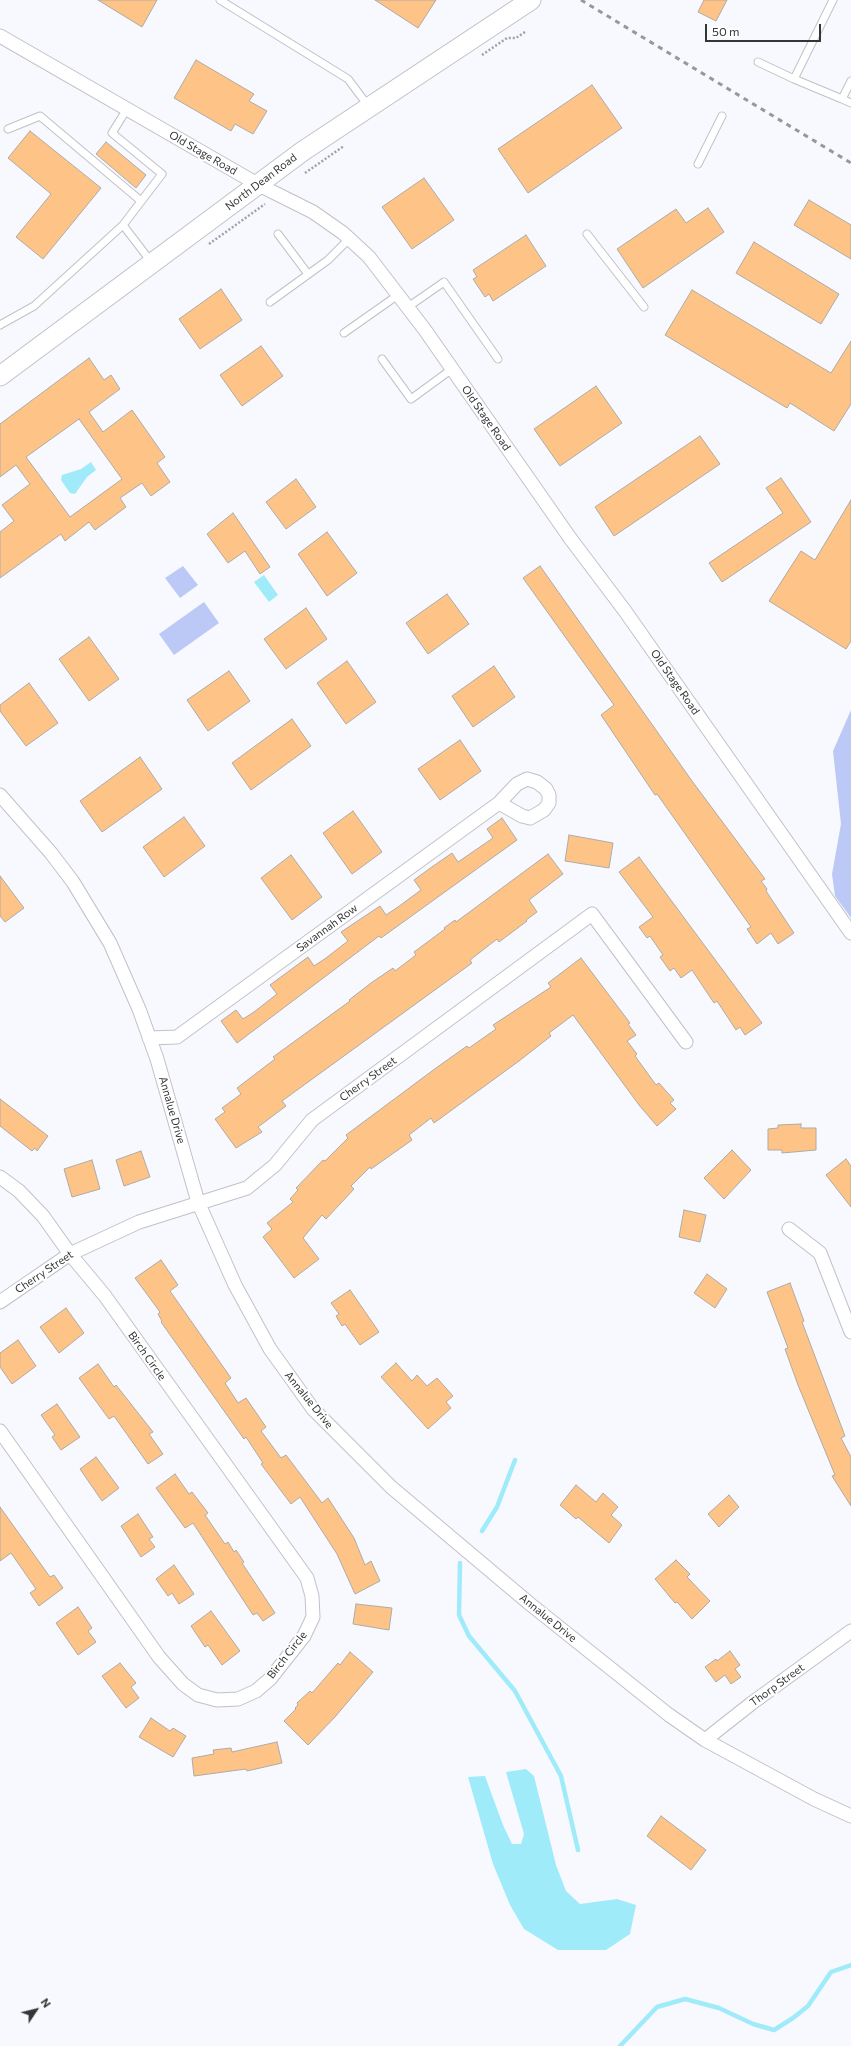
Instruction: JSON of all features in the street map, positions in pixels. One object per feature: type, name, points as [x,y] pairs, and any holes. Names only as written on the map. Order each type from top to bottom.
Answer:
[{"type":"street","name":"North Dean Road","points":[[0,376],[303,151],[531,0]]},
{"type":"street","name":"Old Stage Road","points":[[0,36],[259,185],[313,212],[349,239],[369,257],[452,369],[851,933]]},
{"type":"street","name":"Annalue Drive","points":[[0,795],[51,853],[73,882],[110,943],[150,1038],[198,1202],[235,1285],[270,1349],[313,1409],[391,1487],[530,1604],[669,1715],[705,1740],[814,1799],[851,1816]]},
{"type":"street","name":"Savannah Row","points":[[150,1038],[177,1037],[499,803]]},
{"type":"street","name":"Cherry Street","points":[[0,1302],[70,1254],[139,1222],[198,1202],[247,1188],[275,1164],[312,1120],[592,914],[686,1042]]},
{"type":"street","name":"Birch Circle","points":[[0,1177],[19,1191],[43,1216],[70,1254],[106,1296],[307,1578],[312,1596],[313,1617],[304,1636],[270,1678],[256,1691],[238,1699],[217,1700],[198,1695],[183,1684],[159,1657],[0,1431]]},
{"type":"street","points":[[789,1229],[820,1253],[851,1332]]},
{"type":"street","name":"Thorp Street","points":[[705,1740],[752,1703],[851,1631]]},
{"type":"lane","points":[[220,0],[348,79],[369,107]]},
{"type":"lane","points":[[794,79],[833,0]]},
{"type":"lane","points":[[758,62],[851,103]]},
{"type":"lane","points":[[842,99],[851,82]]},
{"type":"lane","points":[[0,325],[34,306],[123,225],[162,174],[112,133],[127,109]]},
{"type":"lane","points":[[8,129],[40,116],[141,201]]},
{"type":"lane","points":[[698,164],[722,116]]},
{"type":"lane","points":[[123,225],[152,264]]},
{"type":"lane","points":[[278,234],[308,274]]},
{"type":"lane","points":[[587,234],[644,307]]},
{"type":"lane","points":[[270,302],[328,260],[349,239]]},
{"type":"lane","points":[[408,308],[444,282],[498,359]]},
{"type":"lane","points":[[344,333],[398,295]]},
{"type":"lane","points":[[382,359],[411,399],[452,369]]},
{"type":"path","points":[[481,56],[507,38],[516,38],[525,32]]},
{"type":"path","points":[[301,176],[346,145]]},
{"type":"path","points":[[204,248],[278,194]]},
{"type":"shaded area","points":[[91,462],[96,470],[87,477],[75,494],[70,493],[61,480],[62,475],[81,469]]},
{"type":"shaded area","points":[[183,566],[198,585],[180,598],[165,578]]},
{"type":"shaded area","points":[[264,575],[278,595],[269,602],[254,582]]},
{"type":"shaded area","points":[[204,602],[219,623],[174,655],[159,634]]},
{"type":"shaded area","points":[[851,710],[851,918],[835,896],[832,874],[841,824],[833,751]]},
{"type":"shaded area","points":[[526,1769],[534,1776],[556,1865],[566,1891],[580,1904],[617,1899],[636,1905],[630,1934],[606,1950],[558,1950],[524,1929],[510,1905],[493,1864],[468,1777],[485,1776],[503,1825],[512,1844],[521,1844],[524,1834],[506,1772]]},
{"type":"building","points":[[98,0],[157,0],[142,27]]},
{"type":"building","points":[[375,0],[436,0],[418,28]]},
{"type":"building","points":[[704,0],[727,0],[716,21],[698,12]]},
{"type":"building","points":[[196,60],[254,94],[249,101],[267,111],[253,134],[235,124],[231,131],[174,98]]},
{"type":"building","points":[[592,85],[622,128],[528,193],[498,149]]},
{"type":"building","points":[[30,131],[101,188],[43,259],[16,237],[51,194],[8,158]]},
{"type":"building","points":[[106,142],[146,175],[136,188],[96,154]]},
{"type":"building","points":[[424,178],[454,220],[412,249],[382,207]]},
{"type":"building","points":[[809,200],[851,225],[851,259],[794,225]]},
{"type":"building","points":[[708,208],[724,232],[643,288],[617,249],[676,209],[686,223]]},
{"type":"building","points":[[526,235],[546,266],[493,301],[489,294],[485,297],[473,279],[477,277],[473,270]]},
{"type":"building","points":[[754,242],[839,294],[821,324],[736,273]]},
{"type":"building","points":[[221,289],[242,320],[200,349],[179,319]]},
{"type":"building","points":[[692,290],[831,373],[851,341],[851,404],[834,431],[790,403],[787,408],[665,335]]},
{"type":"building","points":[[261,346],[283,376],[242,406],[220,375]]},
{"type":"building","points":[[89,358],[104,380],[111,375],[120,389],[89,412],[103,432],[132,410],[165,457],[157,463],[170,482],[151,496],[142,483],[120,498],[126,507],[95,530],[89,522],[65,541],[61,534],[0,578],[0,532],[14,521],[2,505],[30,484],[16,465],[0,477],[0,424]],"holes":[[[79,419],[122,479],[70,517],[26,457]]]},
{"type":"building","points":[[596,386],[622,423],[560,466],[534,429]]},
{"type":"building","points":[[700,436],[720,464],[614,536],[595,507]]},
{"type":"building","points":[[781,478],[811,522],[722,582],[709,563],[783,513],[766,488]]},
{"type":"building","points":[[296,479],[316,507],[286,529],[266,502]]},
{"type":"building","points":[[851,500],[851,641],[846,649],[769,601],[801,551],[815,560]]},
{"type":"building","points":[[233,513],[270,567],[260,574],[245,551],[228,563],[207,534]]},
{"type":"building","points":[[327,532],[357,573],[327,596],[298,554]]},
{"type":"building","points":[[540,566],[692,781],[765,879],[761,881],[767,889],[766,891],[794,933],[778,944],[771,933],[757,944],[747,929],[751,927],[657,794],[655,795],[601,715],[614,705],[523,578]]},
{"type":"building","points":[[447,594],[469,624],[428,654],[406,623]]},
{"type":"building","points":[[306,608],[327,639],[286,669],[264,639]]},
{"type":"building","points":[[89,637],[119,679],[89,701],[59,659]]},
{"type":"building","points":[[347,661],[376,702],[346,724],[317,683]]},
{"type":"building","points":[[494,666],[515,697],[473,727],[452,696]]},
{"type":"building","points":[[229,671],[250,701],[208,731],[187,700]]},
{"type":"building","points":[[29,683],[58,723],[26,746],[0,711],[0,705]]},
{"type":"building","points":[[292,719],[311,746],[251,790],[232,763]]},
{"type":"building","points":[[460,740],[481,771],[440,800],[418,769]]},
{"type":"building","points":[[140,757],[162,789],[102,832],[80,801]]},
{"type":"building","points":[[353,811],[382,852],[352,874],[323,833]]},
{"type":"building","points":[[184,817],[205,846],[164,877],[143,847]]},
{"type":"building","points":[[502,818],[517,840],[381,938],[379,936],[237,1043],[221,1021],[236,1010],[243,1019],[254,1012],[277,994],[270,985],[308,957],[314,966],[326,958],[348,941],[341,932],[380,906],[386,915],[398,907],[421,890],[414,880],[452,853],[458,862],[493,838],[487,829]]},
{"type":"building","points":[[569,835],[613,843],[609,868],[565,861]]},
{"type":"building","points":[[548,854],[563,874],[529,900],[537,912],[499,942],[497,939],[470,960],[472,963],[282,1101],[286,1106],[258,1127],[262,1132],[236,1148],[215,1119],[225,1112],[222,1108],[241,1094],[237,1088],[275,1059],[273,1057],[350,1001],[349,1000],[371,983],[393,968],[395,971],[416,955],[414,952],[445,929],[444,928],[455,920],[456,922]]},
{"type":"building","points":[[291,855],[322,897],[292,920],[261,878]]},
{"type":"building","points":[[639,857],[762,1023],[745,1035],[740,1027],[736,1030],[717,1001],[714,1003],[692,970],[681,978],[674,968],[670,971],[660,957],[663,955],[650,936],[647,938],[639,927],[653,917],[619,872]]},
{"type":"building","points":[[0,876],[24,908],[5,922],[0,916]]},
{"type":"building","points":[[581,958],[630,1023],[628,1024],[636,1035],[627,1041],[637,1054],[635,1056],[656,1085],[659,1083],[674,1100],[670,1103],[676,1109],[657,1126],[639,1105],[573,1015],[549,1033],[551,1036],[519,1061],[434,1123],[431,1118],[409,1135],[412,1140],[371,1169],[370,1167],[351,1186],[354,1189],[326,1219],[322,1215],[303,1238],[319,1259],[294,1278],[263,1237],[272,1229],[267,1223],[293,1202],[290,1199],[298,1190],[296,1188],[323,1160],[325,1161],[348,1138],[346,1135],[467,1046],[469,1048],[496,1029],[493,1025],[551,987],[548,983]]},
{"type":"building","points":[[0,1099],[48,1136],[37,1151],[35,1148],[32,1151],[0,1126]]},
{"type":"building","points":[[801,1124],[801,1128],[816,1128],[816,1150],[782,1153],[782,1150],[768,1150],[768,1129],[778,1128],[778,1125]]},
{"type":"building","points":[[732,1150],[751,1170],[724,1199],[704,1178]]},
{"type":"building","points":[[141,1151],[150,1177],[124,1186],[116,1160]]},
{"type":"building","points":[[846,1159],[851,1166],[851,1207],[826,1175]]},
{"type":"building","points":[[92,1160],[100,1189],[72,1197],[64,1169]]},
{"type":"building","points":[[684,1210],[706,1215],[700,1242],[679,1237]]},
{"type":"building","points":[[161,1260],[178,1285],[170,1291],[231,1378],[225,1383],[238,1403],[246,1398],[266,1427],[261,1431],[281,1458],[286,1455],[322,1503],[328,1498],[354,1538],[365,1565],[371,1561],[380,1581],[355,1594],[337,1554],[300,1497],[291,1504],[261,1464],[263,1463],[246,1437],[244,1439],[161,1322],[162,1321],[158,1314],[160,1312],[135,1278]]},
{"type":"building","points":[[707,1274],[727,1289],[715,1308],[694,1293]]},
{"type":"building","points":[[790,1283],[804,1321],[802,1322],[845,1436],[841,1438],[851,1457],[851,1506],[832,1476],[835,1475],[798,1385],[785,1349],[788,1348],[767,1292]]},
{"type":"building","points":[[350,1290],[379,1332],[360,1345],[345,1324],[342,1326],[336,1316],[339,1314],[331,1303]]},
{"type":"building","points":[[66,1308],[84,1333],[59,1353],[40,1327]]},
{"type":"building","points":[[18,1340],[36,1366],[12,1384],[0,1367],[0,1353]]},
{"type":"building","points":[[396,1363],[412,1381],[417,1375],[427,1386],[437,1378],[453,1396],[446,1402],[451,1408],[428,1429],[381,1377]]},
{"type":"building","points":[[98,1364],[114,1387],[116,1385],[153,1432],[149,1434],[163,1454],[148,1464],[114,1416],[109,1419],[79,1378]]},
{"type":"building","points":[[57,1404],[80,1437],[61,1450],[52,1437],[55,1435],[41,1415]]},
{"type":"building","points":[[96,1457],[119,1488],[102,1501],[80,1469]]},
{"type":"building","points":[[175,1474],[189,1494],[192,1492],[208,1513],[205,1515],[225,1544],[228,1542],[234,1552],[236,1550],[244,1562],[242,1563],[275,1613],[263,1621],[257,1613],[253,1615],[193,1523],[185,1528],[156,1488]]},
{"type":"building","points":[[576,1485],[596,1502],[603,1493],[618,1507],[611,1515],[622,1525],[609,1543],[578,1517],[576,1519],[560,1505]]},
{"type":"building","points":[[729,1495],[739,1507],[719,1527],[708,1514]]},
{"type":"building","points":[[0,1507],[50,1577],[54,1575],[63,1588],[39,1606],[30,1593],[36,1589],[11,1553],[0,1561]]},
{"type":"building","points":[[138,1514],[153,1537],[149,1539],[155,1547],[141,1557],[121,1526]]},
{"type":"building","points":[[676,1560],[690,1574],[687,1577],[710,1601],[692,1619],[677,1602],[675,1603],[655,1579]]},
{"type":"building","points":[[174,1565],[194,1594],[179,1604],[172,1593],[168,1596],[156,1579]]},
{"type":"building","points":[[356,1604],[392,1608],[389,1630],[353,1624]]},
{"type":"building","points":[[78,1607],[92,1628],[88,1631],[96,1642],[78,1655],[56,1623]]},
{"type":"building","points":[[211,1611],[240,1651],[222,1665],[208,1645],[205,1647],[191,1626]]},
{"type":"building","points":[[730,1651],[740,1665],[735,1669],[741,1677],[731,1684],[725,1675],[716,1682],[705,1667],[716,1659],[717,1661]]},
{"type":"building","points":[[350,1652],[373,1672],[335,1717],[308,1745],[284,1721],[296,1709],[295,1708],[298,1705],[297,1703],[310,1691],[312,1693],[338,1663],[340,1665]]},
{"type":"building","points":[[120,1663],[136,1683],[131,1687],[139,1698],[126,1708],[102,1676]]},
{"type":"building","points":[[151,1718],[170,1731],[173,1728],[186,1736],[173,1757],[139,1737]]},
{"type":"building","points":[[277,1742],[282,1763],[247,1771],[246,1769],[194,1776],[192,1758],[214,1754],[213,1750],[231,1748],[232,1752]]},
{"type":"building","points":[[661,1816],[706,1850],[691,1870],[647,1836]]},
{"type":"waterway","points":[[482,1531],[497,1507],[515,1460]]},
{"type":"waterway","points":[[460,1563],[459,1615],[469,1636],[515,1691],[561,1776],[578,1850]]},
{"type":"waterway","points":[[620,2046],[657,2007],[685,1999],[719,2008],[753,2024],[774,2030],[808,2006],[831,1972],[851,1965]]},
{"type":"railway","points":[[581,0],[851,163]]}]
